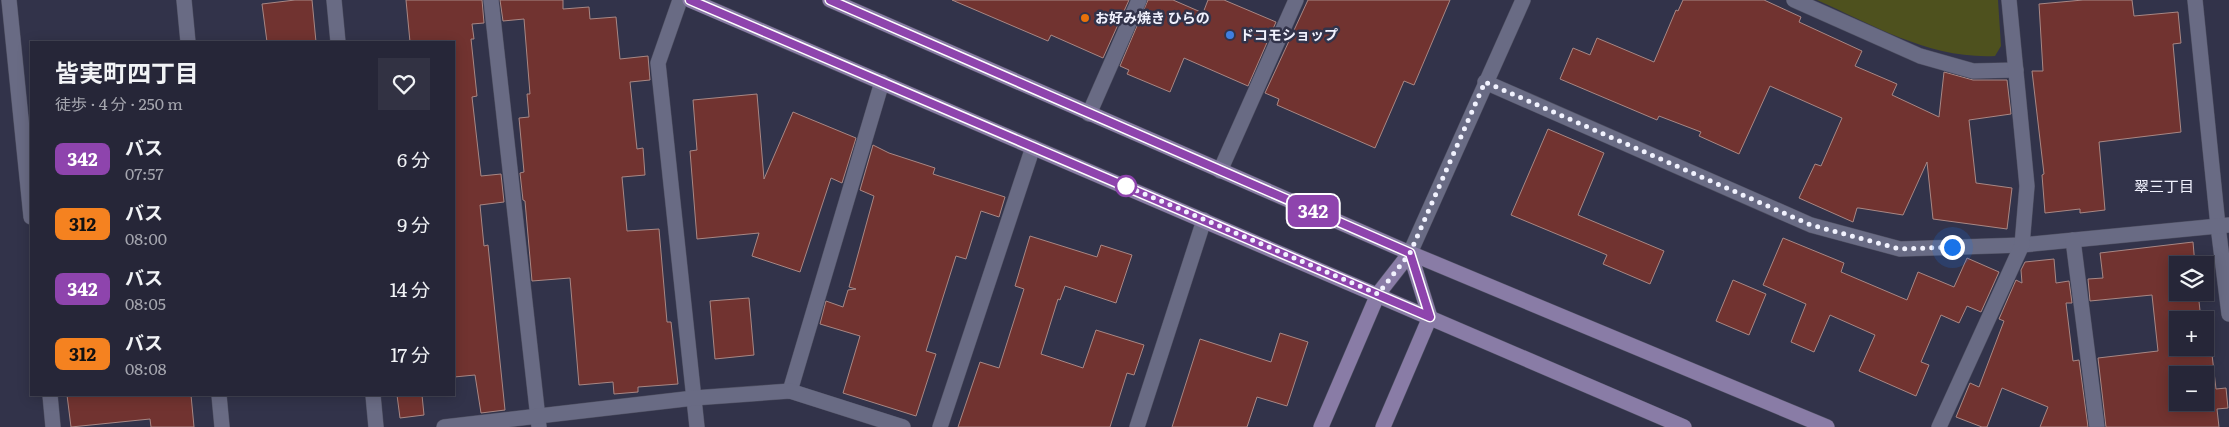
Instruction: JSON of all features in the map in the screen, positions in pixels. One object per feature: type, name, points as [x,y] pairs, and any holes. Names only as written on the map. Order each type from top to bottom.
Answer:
[{"type":"street","points":[[9,0],[30,207]]},
{"type":"street","points":[[184,0],[188,41]]},
{"type":"street","points":[[334,0],[338,41]]},
{"type":"street","points":[[491,0],[538,421]]},
{"type":"street","points":[[680,0],[658,63],[697,427]]},
{"type":"street","points":[[690,0],[1684,427]]},
{"type":"street","points":[[830,0],[1410,253],[1827,427]]},
{"type":"street","points":[[1089,114],[1139,0]]},
{"type":"street","points":[[1220,171],[1296,0]]},
{"type":"street","points":[[1322,427],[1378,294],[1410,253],[1523,0]]},
{"type":"street","points":[[1794,0],[1920,56],[1973,71],[2016,70]]},
{"type":"street","points":[[1939,427],[2022,245],[2027,186],[2009,0]]},
{"type":"street","points":[[2195,0],[2223,226],[2229,314]]},
{"type":"street","points":[[790,391],[882,82]]},
{"type":"street","points":[[1485,82],[1811,225],[1900,249],[2022,245],[2223,226]]},
{"type":"street","points":[[940,427],[1033,147]]},
{"type":"street","points":[[1137,427],[1204,220]]},
{"type":"street","points":[[2073,240],[2097,427]]},
{"type":"street","points":[[1383,427],[1430,317],[1410,253]]},
{"type":"street","points":[[444,427],[538,421],[694,398],[790,391],[903,427]]},
{"type":"street","points":[[50,396],[53,427]]},
{"type":"street","points":[[219,396],[222,427]]},
{"type":"street","points":[[373,396],[376,427]]},
{"type":"green space","points":[[1817,0],[1998,0],[2001,46],[1995,56],[1971,56],[1948,52],[1903,39]]},
{"type":"building","points":[[312,0],[316,41],[267,41],[262,4]]},
{"type":"building","points":[[406,0],[482,0],[484,23],[472,24],[474,39],[471,39],[477,96],[472,97],[481,176],[501,174],[504,202],[480,205],[484,246],[488,245],[505,410],[481,413],[475,375],[455,377],[455,41],[410,41]]},
{"type":"building","points":[[500,0],[563,0],[563,9],[589,7],[590,19],[616,17],[620,59],[648,56],[650,80],[630,82],[637,149],[643,148],[645,175],[622,177],[627,231],[659,229],[667,322],[671,322],[678,384],[638,387],[638,392],[614,394],[613,382],[579,385],[570,278],[532,281],[525,201],[523,200],[520,173],[524,172],[519,118],[529,117],[527,94],[530,94],[524,19],[503,21]]},
{"type":"building","points":[[952,0],[1129,0],[1103,58],[1051,35],[1048,41]]},
{"type":"building","points":[[1148,0],[1173,0],[1203,13],[1208,0],[1224,0],[1276,22],[1248,86],[1184,58],[1170,92],[1127,74],[1129,70],[1120,66]]},
{"type":"building","points":[[1308,0],[1450,0],[1414,85],[1404,81],[1375,148],[1277,105],[1279,99],[1265,93]]},
{"type":"building","points":[[1683,0],[1764,0],[1801,17],[1799,22],[1862,51],[1855,66],[1897,84],[1892,95],[1939,117],[1944,72],[1973,80],[2007,80],[2011,114],[1969,120],[1976,183],[2012,188],[2007,229],[1933,219],[1927,162],[1903,215],[1857,208],[1853,222],[1799,198],[1815,164],[1821,166],[1842,118],[1770,86],[1739,154],[1699,136],[1701,132],[1659,116],[1657,120],[1560,79],[1573,48],[1590,55],[1597,38],[1654,62],[1676,10],[1678,11]]},
{"type":"building","points":[[2083,0],[2132,0],[2134,16],[2178,12],[2181,43],[2173,44],[2181,132],[2099,142],[2105,210],[2080,213],[2080,209],[2045,213],[2042,175],[2044,174],[2032,71],[2043,71],[2039,4]]},
{"type":"building","points":[[757,94],[764,179],[793,112],[856,138],[842,183],[831,178],[800,272],[752,256],[759,233],[697,239],[690,151],[697,150],[693,100]]},
{"type":"building","points":[[1548,129],[1604,153],[1578,215],[1664,251],[1650,284],[1603,264],[1607,255],[1511,215]]},
{"type":"building","points":[[873,145],[889,153],[935,168],[933,174],[1005,197],[999,217],[981,211],[966,259],[956,256],[926,351],[936,354],[916,416],[843,393],[860,336],[820,324],[826,301],[843,307],[848,290],[856,289],[849,287],[874,196],[860,190]]},
{"type":"building","points":[[1030,236],[1097,257],[1101,245],[1132,255],[1116,303],[1065,286],[1060,300],[1058,299],[1041,354],[1083,368],[1096,330],[1144,345],[1134,375],[1127,373],[1110,427],[958,427],[980,362],[999,368],[1024,289],[1015,286]]},
{"type":"building","points":[[1783,238],[1844,263],[1841,272],[1907,300],[1918,272],[1954,287],[1967,258],[1999,272],[1981,312],[1967,306],[1959,323],[1941,315],[1921,362],[1929,365],[1916,396],[1859,371],[1875,335],[1830,315],[1814,352],[1791,342],[1806,304],[1763,285]]},
{"type":"building","points":[[2193,242],[2194,256],[2169,256],[2169,301],[2199,301],[2200,311],[2169,311],[2169,356],[2212,356],[2213,366],[2169,366],[2169,411],[2214,411],[2214,372],[2216,389],[2226,388],[2228,408],[2217,409],[2219,427],[2106,427],[2098,358],[2158,351],[2152,295],[2090,301],[2088,279],[2103,278],[2100,253]]},
{"type":"building","points":[[2054,259],[2056,283],[2069,281],[2072,303],[2066,303],[2073,361],[2079,360],[2088,427],[2040,427],[2048,407],[2002,388],[1987,427],[1982,427],[1956,417],[1970,383],[1979,387],[2004,321],[1999,319],[2016,280],[2022,283],[2021,270],[2025,262]]},
{"type":"building","points":[[1733,280],[1766,294],[1749,335],[1716,321]]},
{"type":"building","points":[[749,298],[754,355],[715,359],[710,301]]},
{"type":"building","points":[[1280,333],[1308,342],[1287,406],[1257,397],[1247,427],[1172,427],[1200,339],[1271,362]]},
{"type":"building","points":[[67,396],[191,396],[194,427],[151,427],[150,419],[71,427]]},
{"type":"building","points":[[397,396],[422,396],[424,415],[400,418]]},
{"type":"bus line","name":"342","points":[[690,0],[1430,317],[1410,253],[830,0]]},
{"type":"place","name":"お好み焼き ひらの","points":[[1085,18]]},
{"type":"place","name":"ドコモショップ","points":[[1230,35]]},
{"type":"district","name":"翠三丁目","points":[[2164,187]]},
{"type":"route","points":[[1126,186],[1119,183],[1378,294],[1410,253],[1485,82],[1811,225],[1900,249],[1952,247]]}]
